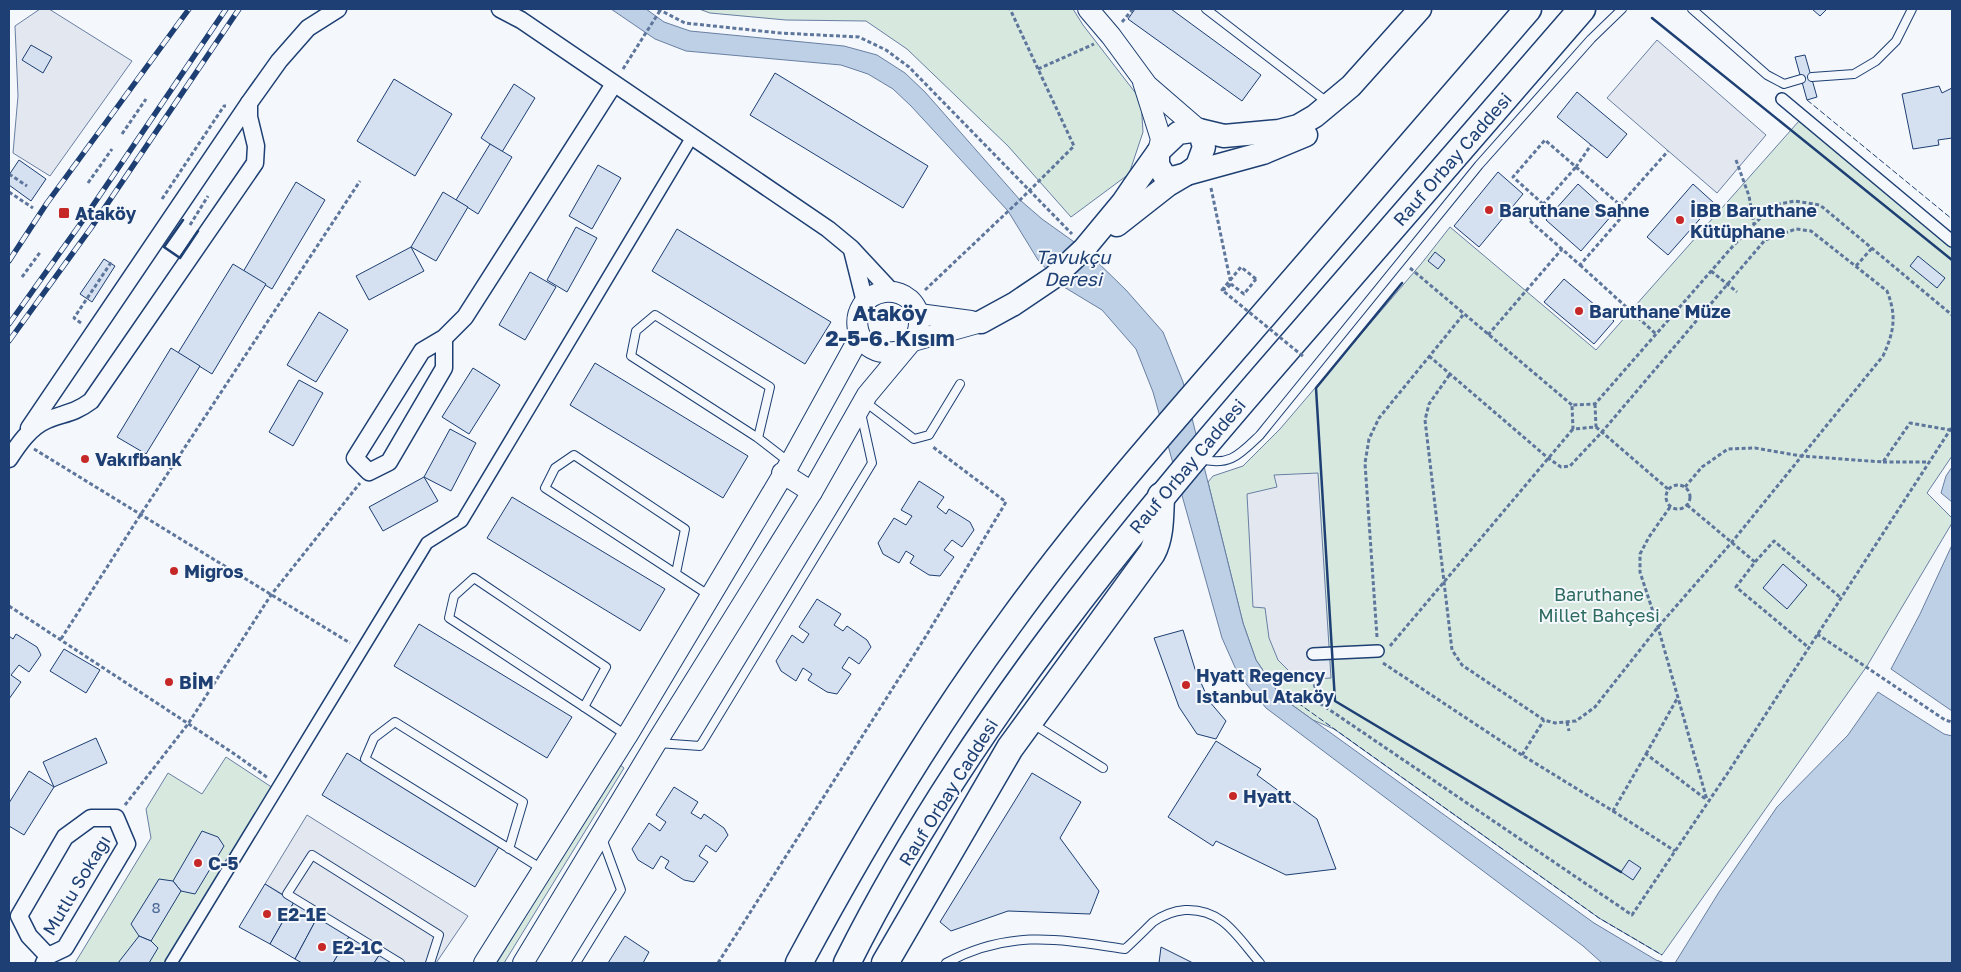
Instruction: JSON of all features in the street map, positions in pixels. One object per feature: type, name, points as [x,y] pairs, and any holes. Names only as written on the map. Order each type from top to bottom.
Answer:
[{"type":"highway","points":[[799,963],[907,775],[976,669],[1010,622],[1132,467],[1528,9]]},
{"type":"highway","name":"Rauf Orbay Caddesi","points":[[847,963],[896,874],[953,780],[1040,651],[1193,457],[1582,9]]},
{"type":"highway","points":[[885,963],[1010,748],[1152,553],[1157,544],[1160,528],[1161,496]]},
{"type":"main road","points":[[981,322],[1014,304],[1054,277],[1084,249],[1123,202],[1158,152],[1178,133],[1199,130],[1224,136],[1279,131],[1298,126],[1315,116],[1356,80],[1420,9]]},
{"type":"main road","points":[[1158,152],[1158,165],[1164,175],[1172,178],[1262,153],[1327,126],[1385,70],[1435,9]]},
{"type":"main road","points":[[1084,249],[1100,239],[1168,184],[1197,166],[1204,146],[1199,130]]},
{"type":"street","points":[[9,459],[279,61],[308,28],[338,9]]},
{"type":"street","points":[[500,9],[520,20],[828,229],[851,248],[891,291]]},
{"type":"street","points":[[1088,9],[1111,36],[1147,85],[1199,130]]},
{"type":"street","points":[[1138,71],[1161,139],[1158,152]]},
{"type":"street","points":[[444,338],[444,368],[389,462],[369,472],[355,458],[422,351],[444,338],[465,317],[614,84]]},
{"type":"street","points":[[1782,99],[1952,241]]},
{"type":"street","points":[[20,441],[45,421],[79,410],[91,401],[255,163],[256,146],[249,117],[249,103]]},
{"type":"street","points":[[171,963],[427,543],[462,521],[692,137]]},
{"type":"street","points":[[851,248],[865,302]]},
{"type":"street","points":[[891,291],[899,293],[916,308],[981,322],[884,353],[866,344],[860,336],[858,318],[865,302],[872,296],[891,291]]},
{"type":"street","points":[[523,963],[812,492],[862,405],[917,334],[920,325],[916,308]]},
{"type":"street","points":[[484,963],[627,736],[786,468],[860,336]]},
{"type":"street","points":[[786,468],[812,492]]},
{"type":"street","points":[[1313,654],[1378,656]]},
{"type":"street","points":[[616,754],[653,749]]},
{"type":"street","name":"Mutlu Sokağı","points":[[90,818],[116,818],[127,844],[65,948],[46,960],[28,936],[19,916],[66,837],[90,818]]},
{"type":"lane","points":[[1206,9],[1330,104]]},
{"type":"lane","points":[[1193,457],[1215,463],[1236,457],[1260,435],[1479,165],[1591,39],[1622,9]]},
{"type":"lane","points":[[1692,9],[1767,75],[1784,84],[1801,79]]},
{"type":"lane","points":[[1812,77],[1854,74],[1876,61],[1896,40],[1912,9]]},
{"type":"lane","points":[[758,438],[770,388],[655,315],[636,331],[632,356],[758,438],[786,468]]},
{"type":"lane","points":[[862,405],[914,439],[922,438],[928,434],[960,384]]},
{"type":"lane","points":[[653,749],[700,746],[872,463],[862,405]]},
{"type":"lane","points":[[676,573],[685,529],[574,455],[555,468],[545,488],[710,596]]},
{"type":"lane","points":[[584,708],[606,666],[474,578],[454,596],[449,618],[584,708],[627,736]]},
{"type":"lane","points":[[1029,721],[1103,768]]},
{"type":"lane","points":[[509,849],[523,802],[395,722],[374,738],[365,759],[509,849],[543,870]]},
{"type":"lane","points":[[576,963],[621,890],[602,836]]},
{"type":"lane","points":[[400,963],[287,894],[312,855],[439,935],[430,963]]},
{"type":"lane","points":[[946,963],[992,945],[1031,939],[1072,940],[1125,949],[1154,922],[1171,912],[1189,910],[1209,913],[1226,923],[1260,963]]},
{"type":"path","points":[[614,84],[660,9],[685,23],[780,33],[859,37],[879,47],[909,67],[1029,191],[1066,226],[1084,249]]},
{"type":"path","points":[[916,308],[1074,146],[1010,9]]},
{"type":"path","points":[[1038,70],[1111,36]]},
{"type":"path","points":[[122,134],[146,99]]},
{"type":"path","points":[[1543,204],[1513,177],[1545,140],[1627,211],[1580,265]]},
{"type":"path","points":[[1591,145],[1576,166],[1529,220],[1656,334]]},
{"type":"path","points":[[88,182],[112,149]]},
{"type":"path","points":[[1620,205],[1668,151]]},
{"type":"path","points":[[1736,160],[1749,196],[1754,224]]},
{"type":"path","points":[[1208,168],[1231,284],[1244,294],[1256,279],[1241,267],[1222,290]]},
{"type":"path","points":[[9,174],[27,186]]},
{"type":"path","points":[[61,639],[360,181]]},
{"type":"path","points":[[9,192],[34,208]]},
{"type":"path","points":[[1596,428],[1595,404],[1711,271],[1773,205],[1794,201],[1820,205],[1873,247],[1952,315]]},
{"type":"path","points":[[1429,356],[1561,467],[1570,466],[1602,432],[1765,240],[1796,229],[1811,232],[1887,291],[1893,305],[1894,322],[1891,338],[1883,356],[1595,707],[1576,721],[1555,723],[1544,720],[1462,665],[1452,650],[1425,420],[1429,404],[1450,374]]},
{"type":"path","points":[[1856,266],[1873,247]]},
{"type":"path","points":[[1488,335],[1562,249]]},
{"type":"path","points":[[22,277],[41,251]]},
{"type":"path","points":[[86,298],[112,261]]},
{"type":"path","points":[[1401,261],[1572,405],[1595,404]]},
{"type":"path","points":[[1711,271],[1737,292]]},
{"type":"path","points":[[1222,290],[1231,284]]},
{"type":"path","points":[[1222,290],[1304,357]]},
{"type":"path","points":[[1378,656],[1365,463],[1369,439],[1379,418],[1464,314]]},
{"type":"path","points":[[1378,656],[1573,429],[1572,405]]},
{"type":"path","points":[[1312,678],[1321,704],[1632,915],[1676,851],[1707,800],[1726,774],[1951,428],[1910,423],[1883,462]]},
{"type":"path","points":[[1573,429],[1596,428],[1668,489]]},
{"type":"path","points":[[718,963],[926,636],[1006,502],[922,438]]},
{"type":"path","points":[[20,441],[362,650]]},
{"type":"path","points":[[1685,487],[1702,468],[1728,449],[1755,448],[1801,456],[1883,462],[1928,462]]},
{"type":"path","points":[[116,818],[188,724],[271,594],[369,472]]},
{"type":"path","points":[[1668,489],[1677,485],[1685,487]]},
{"type":"path","points":[[1668,489],[1666,500],[1670,506],[1681,509],[1687,505],[1690,498],[1685,487]]},
{"type":"path","points":[[1687,505],[1755,562]]},
{"type":"path","points":[[1670,506],[1640,554],[1640,572],[1707,800]]},
{"type":"path","points":[[1808,646],[1736,587],[1774,540],[1841,598]]},
{"type":"path","points":[[9,606],[279,786]]},
{"type":"path","points":[[1817,634],[1945,720],[1952,722]]},
{"type":"path","points":[[1378,656],[1522,755],[1676,851]]},
{"type":"path","points":[[1613,811],[1678,697]]},
{"type":"path","points":[[1522,755],[1544,720]]},
{"type":"path","points":[[1567,722],[1569,731]]},
{"type":"path","points":[[1646,754],[1707,800]]},
{"type":"green space","points":[[699,9],[1073,9],[1083,25],[1141,100],[1143,132],[1129,174],[1071,217],[1008,146],[907,49],[866,21],[786,20],[710,13]]},
{"type":"green space","name":"Baruthane Millet Bahçesi","points":[[1799,121],[1952,247],[1952,456],[1927,493],[1952,518],[1952,523],[1867,666],[1662,955],[1599,918],[1334,729],[1313,720],[1281,697],[1256,660],[1243,623],[1208,482],[1213,476],[1243,466],[1280,429],[1421,264],[1450,227],[1596,350]]},
{"type":"green space","points":[[226,757],[273,788],[166,963],[75,963],[151,838],[146,809],[168,773],[202,794]]},
{"type":"green space","points":[[619,764],[624,768],[504,963],[497,963]]},
{"type":"shaded area","points":[[40,9],[49,9],[132,61],[50,176],[13,153],[18,96],[15,26]]},
{"type":"shaded area","points":[[1657,40],[1766,135],[1717,193],[1607,98]]},
{"type":"shaded area","points":[[1318,473],[1331,678],[1314,679],[1302,677],[1289,671],[1278,660],[1269,638],[1265,608],[1253,607],[1247,494],[1277,487],[1274,475]]},
{"type":"shaded area","points":[[307,815],[468,916],[436,963],[399,963],[265,884]]},
{"type":"water","name":"Tavukçu Deresi","points":[[611,9],[646,9],[664,22],[690,31],[844,46],[877,55],[905,73],[925,92],[1020,200],[1042,219],[1084,249],[1126,290],[1163,332],[1183,382],[1243,623],[1256,660],[1281,697],[1594,923],[1656,960],[1665,963],[1602,963],[1583,946],[1266,708],[1238,674],[1222,638],[1153,392],[1136,349],[1102,310],[1064,287],[1038,260],[1008,211],[893,89],[868,74],[841,65],[686,51],[655,39]]},
{"type":"water","points":[[1952,467],[1952,502],[1941,493],[1946,476]]},
{"type":"water","points":[[1952,545],[1952,711],[1891,669],[1920,614]]},
{"type":"water","points":[[1878,692],[1944,734],[1952,736],[1952,963],[1675,963],[1719,892],[1777,807],[1848,735]]},
{"type":"building","points":[[1135,9],[1171,9],[1261,75],[1242,101],[1128,19]]},
{"type":"building","points":[[1812,9],[1827,9],[1820,16]]},
{"type":"building","points":[[31,45],[52,57],[43,73],[22,60]]},
{"type":"building","points":[[1805,55],[1817,97],[1807,100],[1795,57]]},
{"type":"building","points":[[775,73],[928,166],[903,208],[750,115]]},
{"type":"building","points":[[394,79],[452,114],[415,176],[357,141]]},
{"type":"building","points":[[514,84],[535,98],[502,152],[481,138]]},
{"type":"building","points":[[1939,86],[1942,93],[1952,88],[1952,138],[1938,140],[1939,145],[1913,149],[1902,94]]},
{"type":"building","points":[[1577,92],[1627,134],[1607,158],[1557,117]]},
{"type":"building","points":[[490,144],[512,157],[478,214],[456,200]]},
{"type":"building","points":[[19,160],[46,179],[31,201],[9,185],[9,175]]},
{"type":"building","points":[[598,165],[621,178],[592,229],[569,216]]},
{"type":"building","name":"Baruthane Sahne","points":[[1498,172],[1523,194],[1479,247],[1454,226]]},
{"type":"building","points":[[296,182],[325,200],[272,289],[243,272]]},
{"type":"building","points":[[1578,184],[1612,215],[1581,251],[1546,220]]},
{"type":"building","name":"İBB Baruthane Kütüphane","points":[[1693,184],[1714,203],[1668,255],[1647,237]]},
{"type":"building","points":[[443,192],[468,207],[436,261],[411,247]]},
{"type":"building","points":[[576,227],[597,238],[567,292],[547,280]]},
{"type":"building","points":[[677,229],[831,322],[805,364],[652,271]]},
{"type":"building","points":[[411,247],[424,271],[369,300],[356,276]]},
{"type":"building","points":[[1435,252],[1445,260],[1438,269],[1428,261]]},
{"type":"building","points":[[1918,256],[1945,278],[1937,288],[1910,266]]},
{"type":"building","points":[[104,259],[115,266],[92,302],[80,294]]},
{"type":"building","points":[[233,264],[266,284],[212,374],[178,353]]},
{"type":"building","points":[[530,272],[556,287],[525,340],[499,325]]},
{"type":"building","name":"Baruthane Müze","points":[[1564,279],[1614,321],[1594,344],[1544,302]]},
{"type":"building","points":[[319,312],[348,330],[316,382],[287,365]]},
{"type":"building","points":[[171,348],[200,366],[146,454],[117,437]]},
{"type":"building","points":[[595,363],[748,456],[723,498],[570,405]]},
{"type":"building","points":[[473,368],[500,385],[469,434],[442,417]]},
{"type":"building","points":[[299,380],[323,393],[293,446],[269,432]]},
{"type":"building","points":[[450,429],[476,443],[451,491],[424,477]]},
{"type":"building","points":[[424,477],[438,501],[383,531],[369,507]]},
{"type":"building","points":[[919,481],[944,497],[937,507],[946,514],[949,509],[970,522],[974,530],[962,547],[952,540],[944,550],[954,557],[940,576],[929,575],[910,563],[914,556],[906,551],[899,563],[883,554],[878,543],[894,518],[906,525],[912,516],[901,510]]},
{"type":"building","points":[[512,497],[665,589],[640,631],[487,538]]},
{"type":"building","points":[[1783,564],[1807,585],[1787,609],[1763,588]]},
{"type":"building","points":[[817,599],[841,614],[834,625],[843,631],[847,626],[867,640],[871,647],[859,664],[849,657],[842,668],[851,674],[837,694],[827,692],[808,680],[812,674],[803,668],[796,681],[781,671],[776,661],[792,635],[803,643],[809,634],[799,627]]},
{"type":"building","points":[[419,624],[572,717],[547,758],[394,666]]},
{"type":"building","name":"Hyatt Regency Istanbul Ataköy","points":[[1183,630],[1195,669],[1209,701],[1226,721],[1216,739],[1197,734],[1179,707],[1154,638]]},
{"type":"building","points":[[16,634],[37,647],[41,655],[29,672],[19,665],[11,675],[21,682],[9,699],[9,636],[13,639]]},
{"type":"building","points":[[64,649],[100,670],[86,693],[50,671]]},
{"type":"building","points":[[96,738],[107,763],[54,787],[43,762]]},
{"type":"building","name":"Hyatt","points":[[1216,741],[1261,769],[1257,775],[1317,819],[1336,869],[1286,875],[1216,841],[1213,846],[1168,817]]},
{"type":"building","points":[[347,753],[500,845],[475,887],[322,795]]},
{"type":"building","points":[[29,771],[54,787],[24,835],[9,826],[9,803]]},
{"type":"building","points":[[1032,773],[1081,802],[1060,838],[1099,891],[1090,914],[1008,911],[951,931],[940,922]]},
{"type":"building","points":[[674,787],[698,802],[691,813],[701,819],[704,814],[724,828],[728,835],[716,852],[706,845],[699,856],[708,862],[694,882],[684,880],[665,868],[669,861],[661,856],[653,869],[638,860],[632,849],[649,823],[660,831],[666,822],[656,815]]},
{"type":"building","name":"C-5","points":[[202,831],[218,837],[224,846],[195,894],[181,891],[173,881]]},
{"type":"building","points":[[1629,860],[1641,868],[1633,880],[1621,872]]},
{"type":"building","points":[[159,879],[173,881],[181,891],[151,941],[139,936],[131,924]]},
{"type":"building","name":"E2-1E","points":[[265,884],[294,902],[270,944],[239,927]]},
{"type":"building","points":[[294,902],[318,916],[295,959],[270,944]]},
{"type":"building","name":"E2-1C","points":[[318,916],[350,935],[333,963],[302,963],[295,959]]},
{"type":"building","points":[[350,935],[380,954],[374,963],[333,963]]},
{"type":"building","points":[[139,936],[151,941],[158,948],[149,963],[118,963]]},
{"type":"building","points":[[625,936],[649,952],[643,963],[608,963]]},
{"type":"building","points":[[1161,947],[1193,963],[1159,963]]},
{"type":"building","points":[[380,954],[396,963],[374,963]]},
{"type":"railway","points":[[9,261],[47,203],[189,9]]},
{"type":"railway","points":[[9,324],[81,223],[226,9]]},
{"type":"railway","points":[[9,341],[91,228],[239,9]]},
{"type":"fence","points":[[1807,100],[1952,219]]},
{"type":"fence","points":[[1284,693],[1599,918],[1662,955]]},
{"type":"wall","points":[[1652,18],[1952,260]]},
{"type":"wall","points":[[183,220],[164,247],[180,258],[198,231]]},
{"type":"wall","points":[[1402,283],[1316,388],[1335,701],[1621,872]]},
{"type":"place","name":"Baruthane Sahne","points":[[1489,210]]},
{"type":"place","name":"Ataköy","points":[[64,213]]},
{"type":"place","name":"İBB Baruthane Kütüphane","points":[[1680,220]]},
{"type":"place","name":"Baruthane Müze","points":[[1579,311]]},
{"type":"place","name":"Vakıfbank","points":[[85,459]]},
{"type":"place","name":"Migros","points":[[174,571]]},
{"type":"place","name":"BİM","points":[[169,682]]},
{"type":"place","name":"Hyatt Regency Istanbul Ataköy","points":[[1186,685]]},
{"type":"place","name":"Hyatt","points":[[1233,796]]},
{"type":"place","name":"C-5","points":[[198,863]]},
{"type":"place","name":"E2-1E","points":[[267,914]]},
{"type":"place","name":"E2-1C","points":[[322,947]]},
{"type":"district","name":"Ataköy 2-5-6. Kısım","points":[[890,324]]}]
